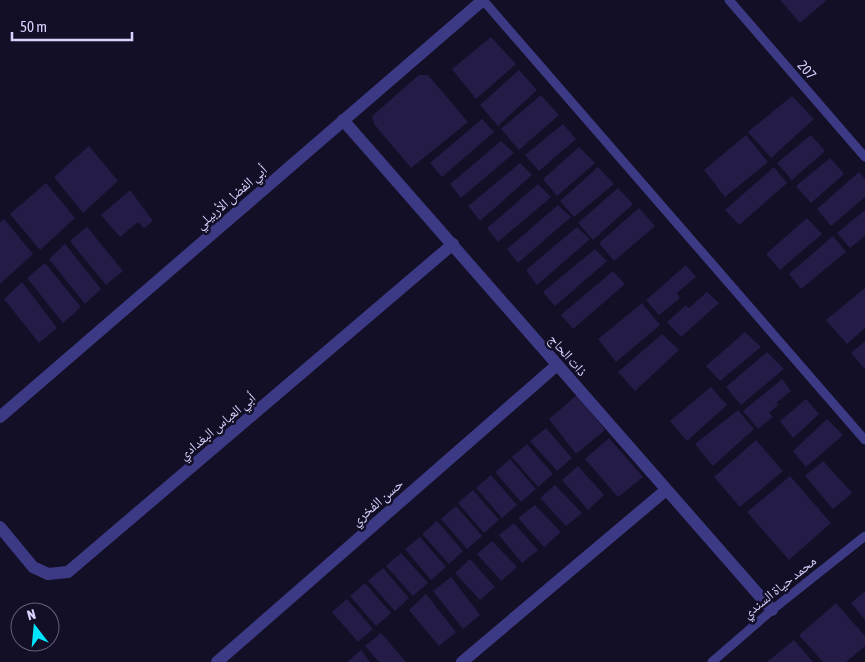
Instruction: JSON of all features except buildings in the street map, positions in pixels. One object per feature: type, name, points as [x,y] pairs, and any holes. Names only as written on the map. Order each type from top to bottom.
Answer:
[{"type":"street","name":"أبي الفضل الأربيلي","points":[[0,418],[483,0]]},
{"type":"street","name":"ذات الحاج","points":[[343,120],[772,610]]},
{"type":"street","name":"أبي العباس البغدادي","points":[[0,527],[33,567],[48,574],[68,572],[453,244]]},
{"type":"street","name":"حسن الفخري","points":[[217,662],[558,365]]},
{"type":"street","points":[[462,662],[666,490]]},
{"type":"lane","points":[[483,0],[865,440]]},
{"type":"lane","name":"207","points":[[729,0],[865,157]]},
{"type":"lane","name":"محمد حياة السندي","points":[[712,662],[772,610],[865,536]]}]
